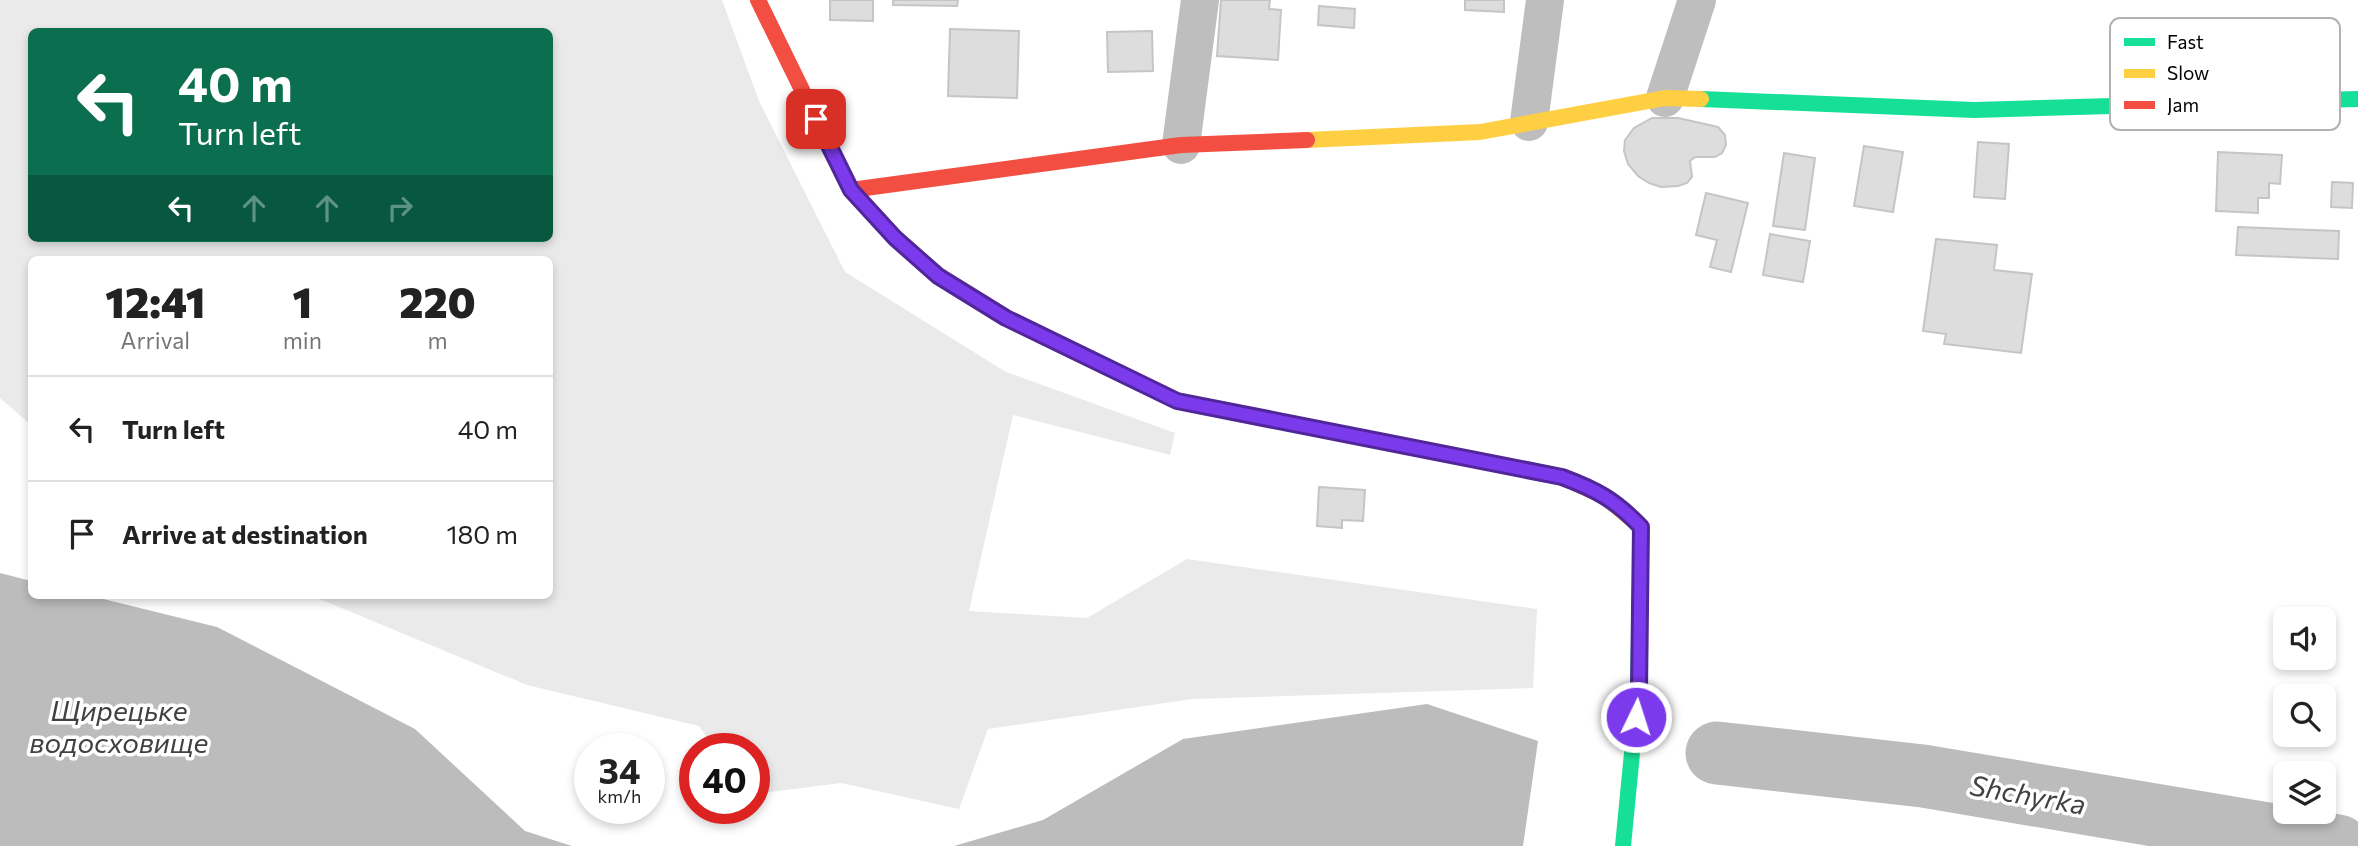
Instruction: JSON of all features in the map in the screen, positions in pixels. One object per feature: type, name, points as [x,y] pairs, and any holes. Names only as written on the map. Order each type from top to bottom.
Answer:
[{"type":"street","points":[[758,0],[851,190],[895,238],[938,276],[1006,318],[1177,401],[1562,477],[1594,489],[1622,507],[1641,527],[1639,691],[1623,846]]},
{"type":"street","points":[[1181,145],[1200,0]]},
{"type":"street","points":[[1529,122],[1545,0]]},
{"type":"street","points":[[1665,98],[1697,0]]},
{"type":"street","points":[[851,190],[1181,145],[1480,132],[1665,98],[1974,110],[2110,106]]},
{"type":"street","points":[[2340,100],[2358,99]]},
{"type":"shaded area","points":[[0,0],[722,0],[759,101],[845,272],[1006,372],[1175,433],[1170,455],[1013,415],[969,611],[1087,618],[1187,559],[1537,609],[1533,688],[1192,699],[988,729],[959,809],[841,783],[770,792],[770,733],[704,733],[699,726],[527,685],[320,599],[553,599],[553,256],[28,256],[28,422],[0,398]]},
{"type":"water","name":"Щирецьке водосховище","points":[[0,573],[28,580],[28,599],[103,599],[217,627],[415,729],[525,831],[572,846],[0,846]]},
{"type":"water","points":[[1427,704],[1538,741],[1523,846],[954,846],[1043,820],[1183,739]]},
{"type":"building","points":[[830,0],[873,0],[873,21],[830,20]]},
{"type":"building","points":[[893,0],[958,0],[957,6],[893,5]]},
{"type":"building","points":[[1221,0],[1270,0],[1269,9],[1281,10],[1278,60],[1217,56]]},
{"type":"building","points":[[1465,0],[1504,0],[1504,12],[1465,10]]},
{"type":"building","points":[[1319,6],[1355,9],[1354,28],[1318,25]]},
{"type":"building","points":[[950,29],[1019,31],[1017,98],[948,96]]},
{"type":"building","points":[[1152,31],[1153,71],[1108,72],[1107,32]]},
{"type":"building","points":[[1652,118],[1678,118],[1718,127],[1725,135],[1726,145],[1722,153],[1715,157],[1695,157],[1690,161],[1692,177],[1687,183],[1661,187],[1649,183],[1638,176],[1628,164],[1624,151],[1625,140],[1634,128]]},
{"type":"building","points":[[1978,142],[2009,144],[2005,199],[1974,197]]},
{"type":"building","points":[[1864,146],[1903,152],[1893,212],[1854,206]]},
{"type":"building","points":[[2218,152],[2282,155],[2280,184],[2269,183],[2269,198],[2258,198],[2258,213],[2216,211]]},
{"type":"building","points":[[1784,153],[1815,158],[1805,230],[1773,226]]},
{"type":"building","points":[[2332,182],[2353,183],[2352,208],[2331,207]]},
{"type":"building","points":[[1706,193],[1748,203],[1731,272],[1710,267],[1717,240],[1696,235]]},
{"type":"building","points":[[2238,227],[2339,231],[2338,259],[2236,255]]},
{"type":"building","points":[[1770,234],[1810,241],[1803,282],[1763,275]]},
{"type":"building","points":[[1936,239],[1997,245],[1994,270],[2032,274],[2021,353],[1944,344],[1946,334],[1923,331]]},
{"type":"building","points":[[1319,487],[1365,490],[1363,521],[1342,520],[1342,528],[1317,526]]},
{"type":"waterway","name":"Shchyrka","points":[[1717,753],[1923,776],[2338,846]]},
{"type":"traffic: fast","points":[[1701,99],[1974,110],[2110,106]]},
{"type":"traffic: fast","points":[[2340,100],[2358,99]]},
{"type":"traffic: fast","points":[[943,279],[1006,318],[1177,401],[1414,448]]},
{"type":"traffic: fast","points":[[1623,846],[1638,691],[1640,583]]},
{"type":"traffic: slow","points":[[1307,140],[1480,132],[1665,98],[1701,99]]},
{"type":"traffic: slow","points":[[1414,448],[1562,477],[1605,497],[1641,527],[1640,583]]},
{"type":"traffic: jam","points":[[758,0],[851,190],[895,238],[943,279]]},
{"type":"traffic: jam","points":[[851,190],[1181,145],[1307,140]]},
{"type":"route","points":[[816,119],[851,190],[895,238],[938,276],[1006,318],[1177,401],[1562,477],[1594,489],[1622,507],[1641,527],[1639,691],[1636,717]]}]
